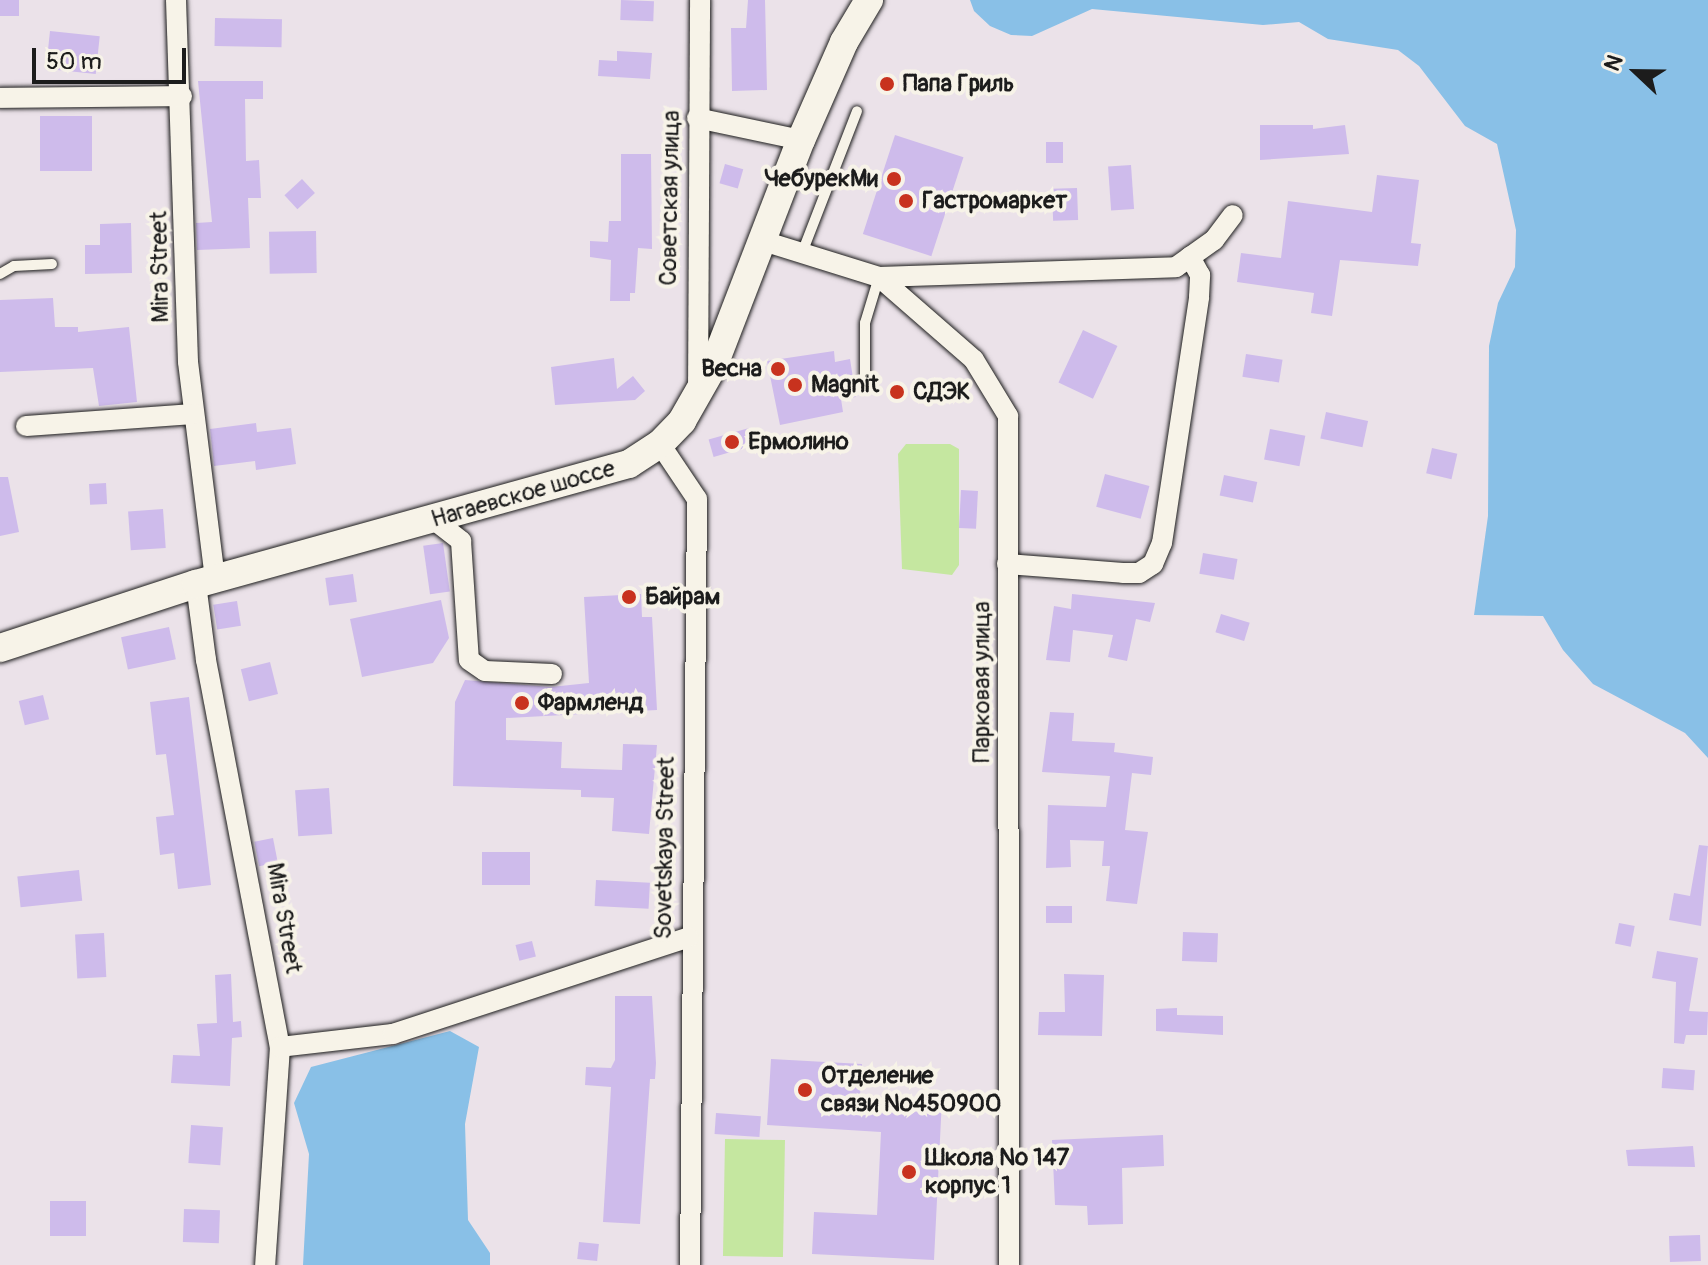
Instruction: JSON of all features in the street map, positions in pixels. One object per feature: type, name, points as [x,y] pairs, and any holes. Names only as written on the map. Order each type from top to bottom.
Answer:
[{"type":"street","name":"Mira Street","points":[[176,0],[182,96],[188,362],[206,582],[206,660],[280,1047],[265,1265]]},
{"type":"street","name":"Советская улица","points":[[698,396],[697,118],[700,0]]},
{"type":"street","name":"Нагаевское шоссе","points":[[0,648],[206,582],[629,464],[660,444],[698,396],[801,140],[844,42],[869,0]]},
{"type":"street","points":[[0,98],[182,96]]},
{"type":"street","points":[[697,118],[801,140]]},
{"type":"street","points":[[879,277],[1176,267],[1214,240],[1233,215]]},
{"type":"street","name":"Парковая улица","points":[[760,240],[879,277],[974,360],[1008,416],[1009,1265]]},
{"type":"street","points":[[1007,564],[1139,573],[1153,564],[1162,543],[1199,297],[1200,275],[1190,257]]},
{"type":"street","points":[[26,426],[194,414]]},
{"type":"street","name":"Sovetskaya Street","points":[[660,444],[697,499],[689,937],[690,1265]]},
{"type":"street","points":[[433,519],[461,541],[469,660],[485,671],[552,674]]},
{"type":"street","points":[[280,1047],[393,1034],[689,937]]},
{"type":"lane","points":[[802,253],[857,111]]},
{"type":"lane","points":[[0,274],[14,266],[52,264]]},
{"type":"lane","points":[[865,377],[865,323],[879,277]]},
{"type":"green space","points":[[906,444],[950,444],[959,449],[959,565],[952,575],[902,569],[898,454]]},
{"type":"green space","points":[[725,1139],[785,1140],[783,1257],[723,1256]]},
{"type":"water","points":[[970,0],[1708,0],[1708,758],[1685,733],[1593,684],[1563,650],[1543,616],[1474,615],[1488,516],[1489,346],[1498,303],[1515,267],[1516,230],[1497,144],[1465,126],[1419,66],[1398,50],[1328,39],[1299,22],[1263,25],[1092,9],[1032,36],[1011,35],[990,26],[974,11]]},
{"type":"water","points":[[450,1031],[479,1047],[465,1124],[468,1220],[490,1253],[490,1265],[303,1265],[309,1154],[294,1103],[311,1067]]},
{"type":"building","points":[[0,0],[19,0],[19,16],[0,16]]},
{"type":"building","points":[[621,0],[654,1],[653,21],[620,20]]},
{"type":"building","points":[[748,0],[765,0],[767,90],[732,91],[731,28],[746,28]]},
{"type":"building","points":[[215,18],[282,19],[282,47],[215,46]]},
{"type":"building","points":[[50,31],[100,36],[96,74],[46,69]]},
{"type":"building","points":[[617,51],[652,53],[650,79],[598,76],[599,60],[617,61]]},
{"type":"building","points":[[198,81],[263,81],[263,99],[245,99],[246,161],[259,160],[261,198],[248,198],[250,248],[197,250],[196,223],[212,222]]},
{"type":"building","points":[[40,116],[92,116],[92,171],[40,171]]},
{"type":"building","points":[[1260,125],[1313,125],[1313,129],[1345,125],[1349,154],[1260,160]]},
{"type":"building","points":[[895,135],[963,157],[931,256],[863,234]]},
{"type":"building","points":[[1046,142],[1063,142],[1063,163],[1046,163]]},
{"type":"building","points":[[621,154],[651,154],[652,249],[638,248],[635,293],[630,293],[630,301],[610,301],[611,260],[590,257],[590,241],[608,242],[609,221],[621,221]]},
{"type":"building","points":[[725,164],[743,169],[738,188],[719,183]]},
{"type":"building","points":[[1131,165],[1134,209],[1111,210],[1108,167]]},
{"type":"building","points":[[1377,175],[1419,180],[1411,243],[1421,244],[1418,266],[1340,260],[1332,316],[1311,313],[1314,293],[1237,282],[1241,253],[1281,258],[1288,201],[1372,212]]},
{"type":"building","points":[[302,179],[315,193],[297,209],[284,195]]},
{"type":"building","points":[[1077,188],[1078,220],[1053,221],[1052,189]]},
{"type":"building","points":[[131,223],[132,273],[85,274],[85,245],[100,245],[100,224]]},
{"type":"building","points":[[316,231],[317,273],[270,274],[269,232]]},
{"type":"building","points":[[53,298],[55,327],[78,327],[78,332],[129,327],[137,402],[99,406],[93,368],[0,372],[0,300]]},
{"type":"building","points":[[1083,330],[1117,346],[1093,399],[1058,383]]},
{"type":"building","points":[[834,351],[835,362],[850,359],[856,397],[841,399],[843,412],[780,425],[767,361]]},
{"type":"building","points":[[1246,354],[1283,360],[1279,383],[1242,377]]},
{"type":"building","points":[[614,358],[617,389],[633,376],[645,391],[635,400],[555,405],[551,367]]},
{"type":"building","points":[[1326,412],[1368,421],[1362,447],[1320,438]]},
{"type":"building","points":[[256,423],[257,432],[291,428],[296,464],[256,470],[255,461],[214,466],[210,429]]},
{"type":"building","points":[[749,428],[754,445],[714,457],[709,440]]},
{"type":"building","points":[[1270,429],[1305,436],[1299,466],[1264,459]]},
{"type":"building","points":[[1432,448],[1457,454],[1451,479],[1426,473]]},
{"type":"building","points":[[1105,474],[1149,486],[1141,519],[1096,507]]},
{"type":"building","points":[[1224,475],[1257,482],[1253,503],[1220,496]]},
{"type":"building","points":[[0,477],[8,477],[19,532],[0,536]]},
{"type":"building","points":[[106,483],[107,504],[90,505],[89,484]]},
{"type":"building","points":[[961,490],[978,491],[976,529],[959,528]]},
{"type":"building","points":[[163,509],[166,548],[131,550],[128,511]]},
{"type":"building","points":[[443,543],[450,592],[430,594],[423,546]]},
{"type":"building","points":[[1203,553],[1237,559],[1234,580],[1199,574]]},
{"type":"building","points":[[353,574],[357,602],[329,606],[325,578]]},
{"type":"building","points":[[641,594],[642,617],[652,617],[657,710],[506,718],[506,740],[562,742],[561,768],[622,770],[623,744],[657,745],[649,834],[612,831],[614,798],[581,797],[581,790],[453,786],[455,702],[465,680],[551,687],[589,683],[584,597]]},
{"type":"building","points":[[1072,594],[1155,603],[1150,622],[1136,619],[1127,661],[1108,657],[1113,635],[1073,630],[1070,662],[1046,660],[1054,606],[1071,609]]},
{"type":"building","points":[[441,600],[449,638],[433,663],[362,677],[350,619]]},
{"type":"building","points":[[237,601],[241,626],[217,629],[213,605]]},
{"type":"building","points":[[1221,614],[1250,623],[1244,641],[1215,632]]},
{"type":"building","points":[[169,627],[176,659],[128,669],[121,637]]},
{"type":"building","points":[[270,662],[278,694],[249,701],[241,669]]},
{"type":"building","points":[[43,695],[49,719],[25,725],[19,701]]},
{"type":"building","points":[[189,697],[211,885],[178,889],[174,853],[160,855],[156,817],[174,815],[166,754],[156,755],[150,702]]},
{"type":"building","points":[[1050,712],[1074,713],[1072,741],[1115,743],[1114,752],[1153,757],[1151,775],[1132,773],[1125,830],[1148,832],[1137,904],[1106,901],[1110,866],[1102,866],[1104,841],[1070,840],[1071,867],[1046,868],[1048,805],[1106,807],[1110,776],[1042,772]]},
{"type":"building","points":[[329,788],[332,834],[298,836],[295,790]]},
{"type":"building","points":[[273,838],[278,863],[259,866],[254,842]]},
{"type":"building","points":[[1699,845],[1708,846],[1701,926],[1669,920],[1674,893],[1690,896]]},
{"type":"building","points":[[482,852],[530,852],[530,885],[482,885]]},
{"type":"building","points":[[79,870],[82,901],[21,907],[17,876]]},
{"type":"building","points":[[596,880],[650,883],[649,909],[595,906]]},
{"type":"building","points":[[1046,906],[1072,906],[1072,923],[1046,923]]},
{"type":"building","points":[[1619,923],[1635,926],[1631,947],[1615,944]]},
{"type":"building","points":[[1183,932],[1218,933],[1217,962],[1182,961]]},
{"type":"building","points":[[104,933],[106,977],[77,978],[75,935]]},
{"type":"building","points":[[532,941],[536,957],[519,961],[516,945]]},
{"type":"building","points":[[1657,951],[1698,958],[1689,1011],[1708,1012],[1707,1035],[1686,1035],[1684,1044],[1674,1043],[1676,982],[1652,978]]},
{"type":"building","points":[[231,974],[233,1022],[241,1021],[242,1037],[232,1038],[230,1086],[171,1083],[173,1055],[200,1056],[197,1024],[217,1023],[215,975]]},
{"type":"building","points":[[1064,974],[1104,975],[1102,1036],[1038,1035],[1039,1012],[1065,1012]]},
{"type":"building","points":[[615,996],[652,996],[656,1063],[655,1079],[650,1079],[640,1224],[603,1222],[611,1087],[585,1085],[586,1067],[611,1068],[615,1060]]},
{"type":"building","points":[[1177,1008],[1177,1015],[1223,1016],[1223,1035],[1156,1031],[1156,1009]]},
{"type":"building","name":"Школа № 147 корпус 1","points":[[771,1059],[862,1064],[860,1095],[942,1099],[934,1260],[812,1254],[814,1212],[877,1215],[881,1132],[767,1125]]},
{"type":"building","points":[[1663,1068],[1695,1070],[1694,1090],[1662,1088]]},
{"type":"building","points":[[716,1113],[761,1116],[759,1137],[715,1134]]},
{"type":"building","points":[[191,1125],[223,1127],[220,1165],[188,1163]]},
{"type":"building","points":[[1163,1135],[1164,1166],[1122,1168],[1123,1224],[1088,1225],[1087,1206],[1055,1205],[1052,1140]]},
{"type":"building","points":[[1693,1146],[1695,1167],[1628,1166],[1626,1150]]},
{"type":"building","points":[[50,1201],[86,1201],[86,1236],[50,1236]]},
{"type":"building","points":[[184,1209],[220,1210],[219,1243],[183,1242]]},
{"type":"building","points":[[1700,1235],[1701,1261],[1670,1262],[1669,1236]]},
{"type":"building","points":[[579,1242],[599,1244],[597,1261],[577,1259]]},
{"type":"place","name":"Папа Гриль","points":[[887,84]]},
{"type":"place","name":"ЧебурекМи","points":[[894,179]]},
{"type":"place","name":"Гастромаркет","points":[[906,201]]},
{"type":"place","name":"Весна","points":[[778,369]]},
{"type":"place","name":"Magnit","points":[[795,385]]},
{"type":"place","name":"СДЭК","points":[[897,392]]},
{"type":"place","name":"Ермолино","points":[[732,442]]},
{"type":"place","name":"Байрам","points":[[629,597]]},
{"type":"place","name":"Фармленд","points":[[522,703]]},
{"type":"place","name":"Отделение связи №450900","points":[[805,1090]]},
{"type":"place","name":"Школа № 147 корпус 1","points":[[909,1172]]}]
